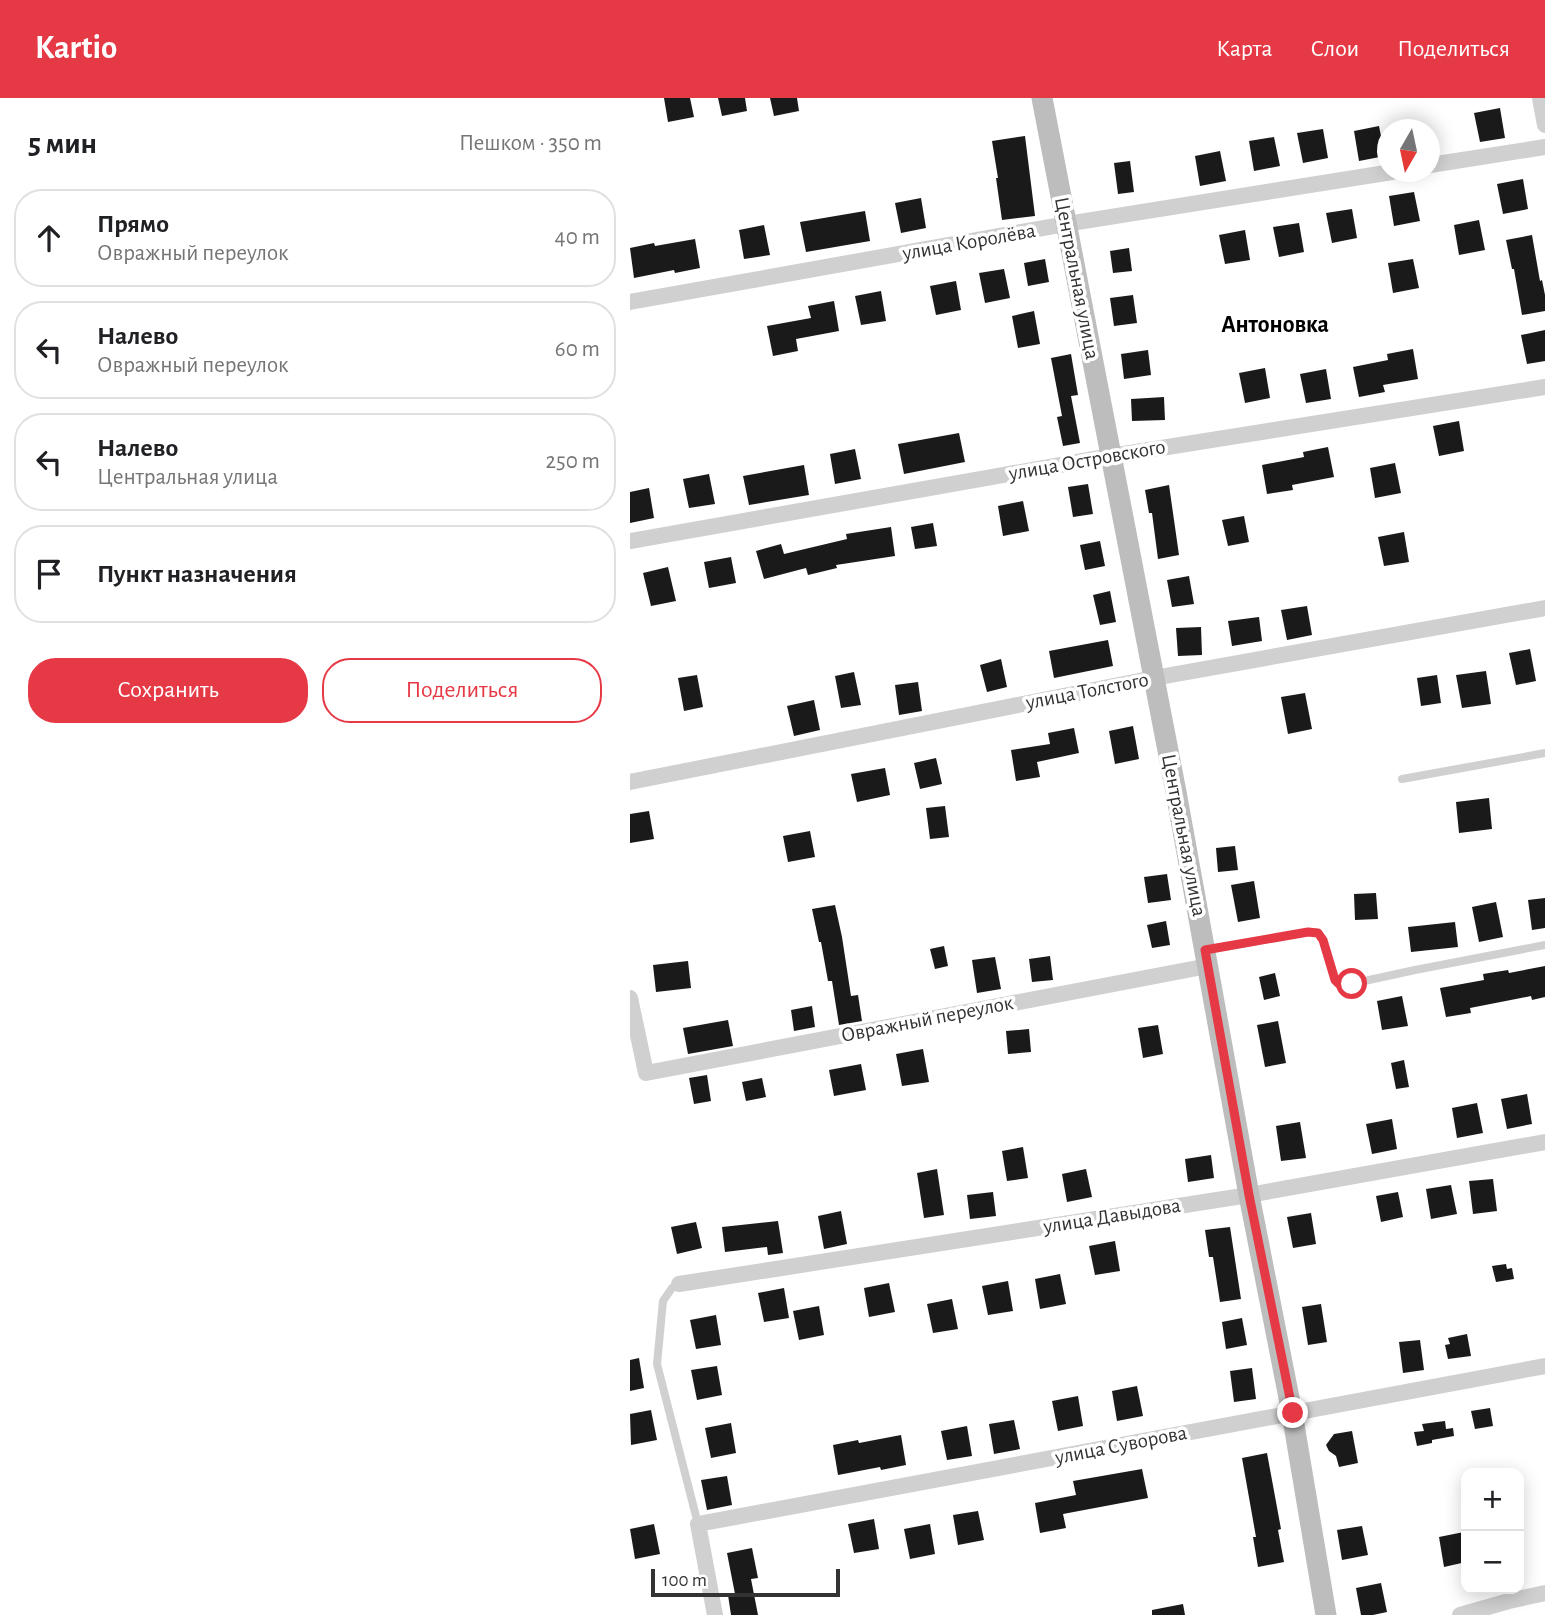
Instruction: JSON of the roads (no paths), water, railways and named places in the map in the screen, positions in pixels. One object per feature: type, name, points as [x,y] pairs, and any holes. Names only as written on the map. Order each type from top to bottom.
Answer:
[{"type":"street","name":"Центральная улица","points":[[1042,98],[1154,678],[1249,1195],[1293,1413],[1326,1615]]},
{"type":"street","points":[[1540,98],[1545,125]]},
{"type":"street","points":[[1440,163],[1545,147]]},
{"type":"street","name":"улица Королёва","points":[[630,302],[1066,224],[1377,174]]},
{"type":"street","name":"улица Островского","points":[[630,541],[1111,456],[1545,387]]},
{"type":"street","name":"улица Толстого","points":[[630,782],[1154,678],[1545,608]]},
{"type":"street","name":"Овражный переулок","points":[[630,998],[646,1073],[1206,958]]},
{"type":"street","name":"улица Давыдова","points":[[679,1284],[1249,1195],[1545,1142]]},
{"type":"street","name":"улица Суворова","points":[[698,1524],[1545,1366]]},
{"type":"street","points":[[698,1524],[715,1615]]},
{"type":"street","points":[[1460,1615],[1545,1593]]},
{"type":"lane","points":[[1402,779],[1545,753]]},
{"type":"lane","name":"Овражный переулок","points":[[1206,958],[1308,932],[1318,933],[1323,940],[1335,980],[1346,985],[1545,946]]},
{"type":"lane","points":[[679,1284],[663,1301],[657,1364],[698,1524]]},
{"type":"district","name":"Антоновка","points":[[1275,325]]}]
